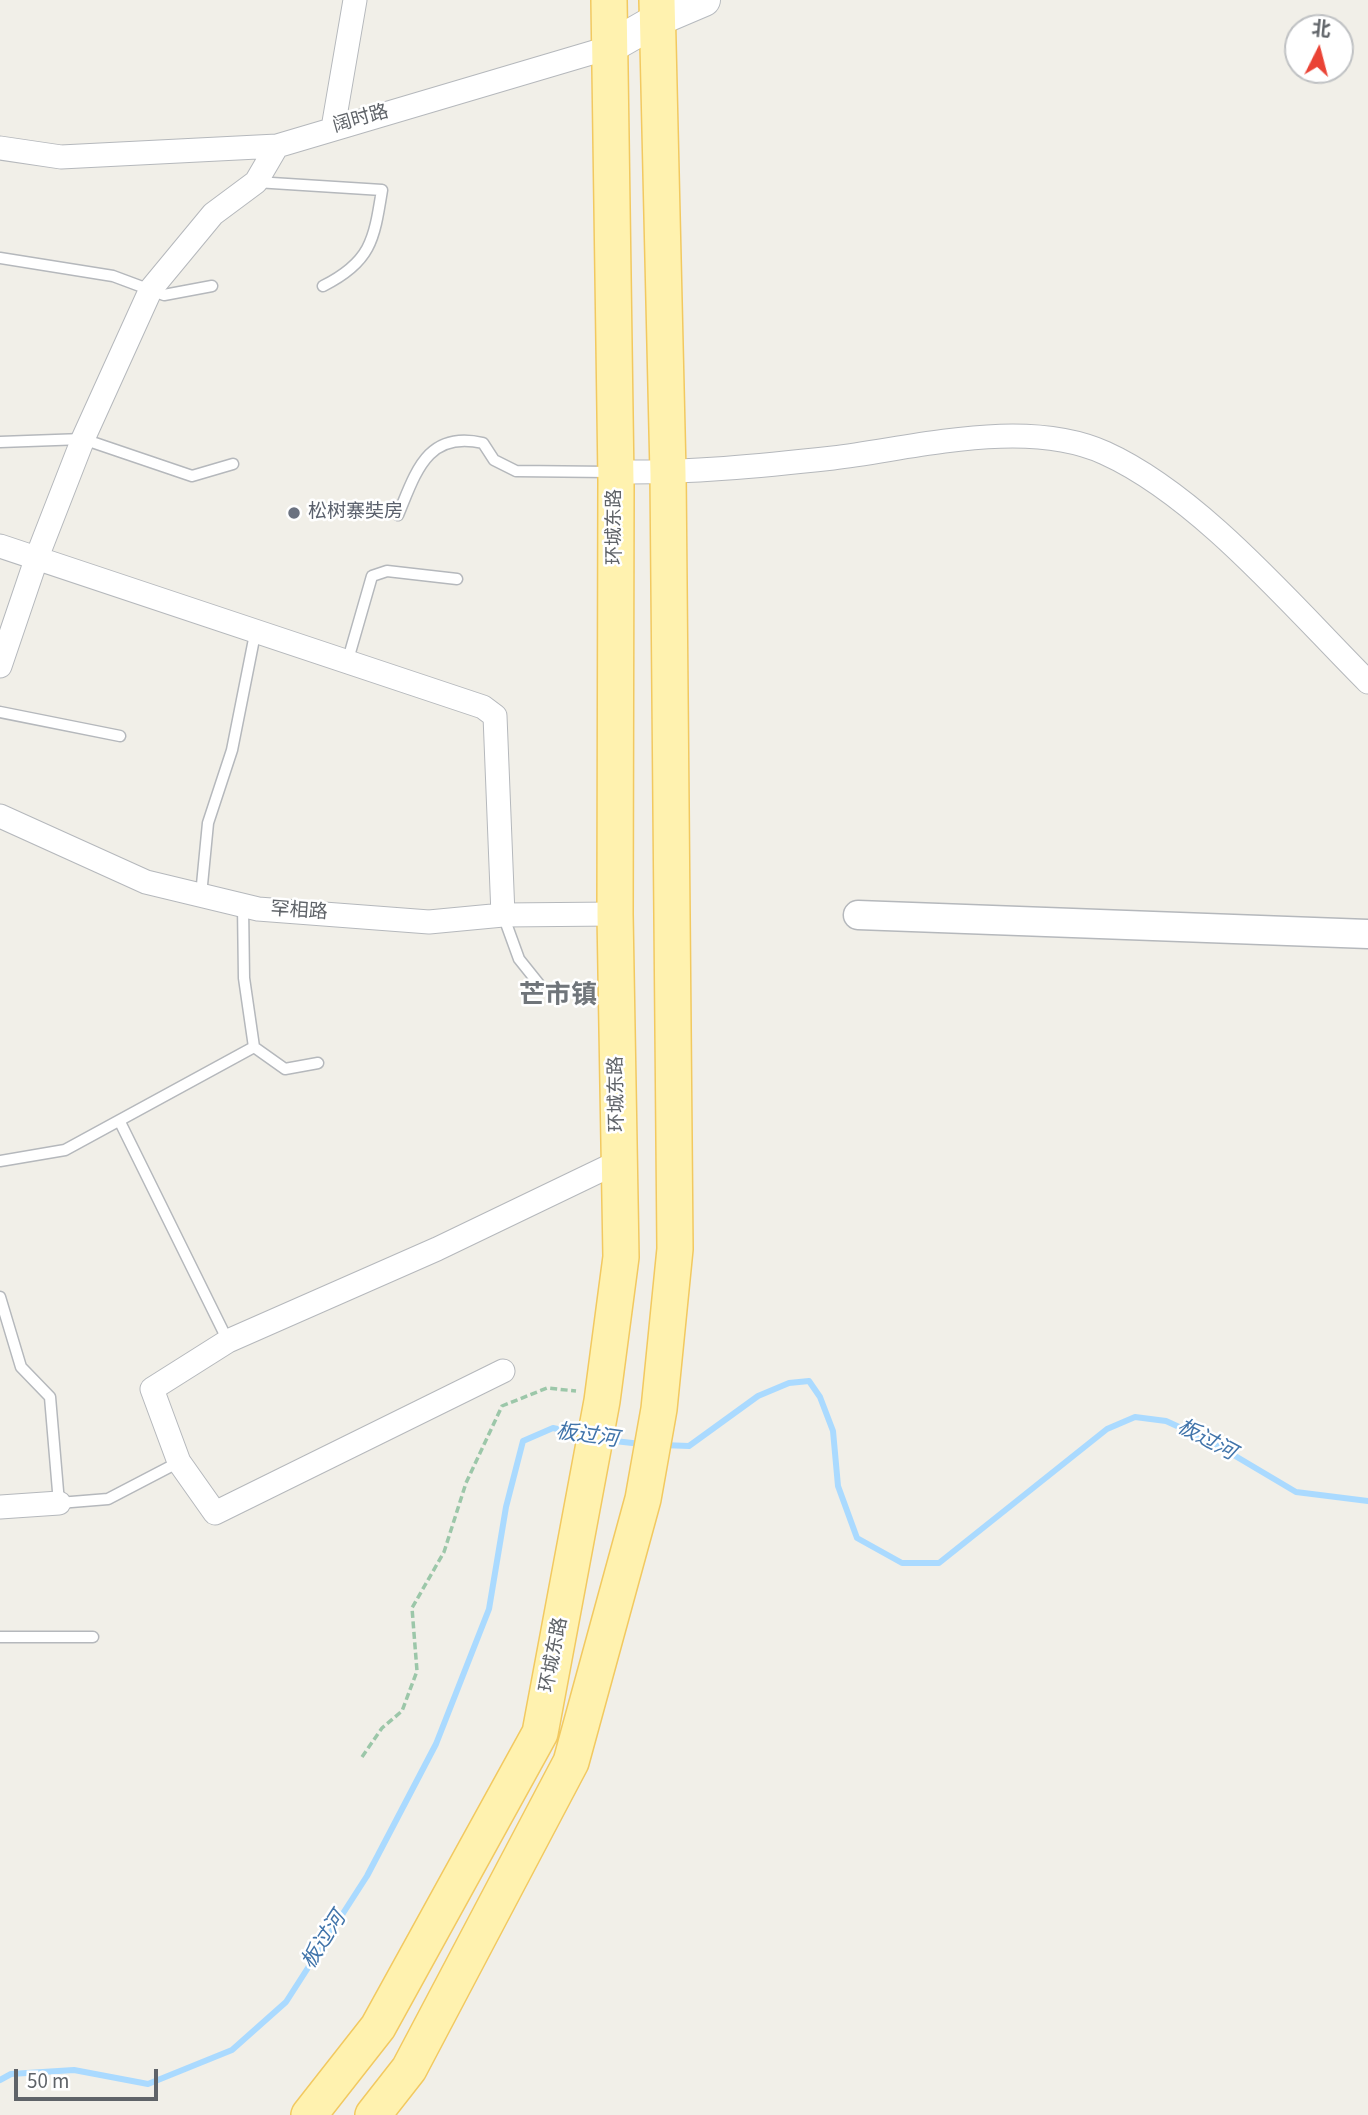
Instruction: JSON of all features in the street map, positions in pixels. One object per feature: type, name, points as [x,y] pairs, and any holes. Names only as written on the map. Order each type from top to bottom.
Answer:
[{"type":"main road","name":"环城东路","points":[[309,2115],[378,2027],[540,1733],[603,1397],[621,1257],[615,914],[616,472],[609,0]]},
{"type":"main road","name":"阔时路","points":[[608,48],[657,10],[704,0]]},
{"type":"main road","points":[[373,2115],[409,2069],[571,1762],[643,1499],[659,1409],[675,1249],[668,473],[657,10]]},
{"type":"street","points":[[332,128],[355,0]]},
{"type":"street","name":"阔时路","points":[[0,148],[61,157],[277,146],[608,48]]},
{"type":"street","points":[[0,666],[37,558],[83,439],[151,289],[213,214],[256,182],[277,146]]},
{"type":"street","points":[[616,472],[668,473],[832,458],[975,439],[1046,437],[1104,453],[1207,521],[1368,682]]},
{"type":"street","points":[[0,546],[255,634],[483,707],[495,716],[503,915]]},
{"type":"street","name":"罕相路","points":[[0,816],[146,881],[243,906],[429,922],[503,915],[615,914]]},
{"type":"street","points":[[858,915],[1368,934]]},
{"type":"street","points":[[503,1371],[215,1513],[179,1462],[152,1389],[228,1341],[437,1249],[620,1161]]},
{"type":"street","points":[[0,1507],[60,1503]]},
{"type":"lane","points":[[256,182],[382,190],[375,238],[349,273],[323,286]]},
{"type":"lane","points":[[0,258],[113,276],[164,295],[212,286]]},
{"type":"lane","points":[[0,442],[83,439],[192,475],[233,464]]},
{"type":"lane","points":[[398,514],[418,466],[435,447],[465,439],[483,443],[494,460],[516,471],[616,472]]},
{"type":"lane","points":[[347,663],[373,576],[387,571],[457,579]]},
{"type":"lane","points":[[201,895],[208,823],[232,750],[255,634]]},
{"type":"lane","points":[[0,712],[120,736]]},
{"type":"lane","points":[[243,906],[244,978],[254,1047],[285,1069],[318,1063]]},
{"type":"lane","points":[[503,915],[519,959],[539,984]]},
{"type":"lane","points":[[0,1161],[65,1150],[254,1047]]},
{"type":"lane","points":[[120,1122],[228,1341]]},
{"type":"lane","points":[[0,1297],[22,1367],[50,1396],[60,1503],[108,1499],[179,1462]]},
{"type":"lane","points":[[0,1637],[93,1637]]},
{"type":"path","points":[[362,1757],[382,1728],[402,1711],[418,1671],[412,1608],[444,1552],[466,1483],[502,1406],[547,1388],[603,1397]]},
{"type":"waterway","name":"板过河","points":[[662,1445],[689,1446],[758,1396],[789,1383],[809,1381],[820,1397],[833,1431],[838,1486],[857,1538],[902,1563],[939,1563],[1107,1429],[1135,1417],[1166,1421],[1210,1441],[1296,1492],[1368,1501]]},
{"type":"waterway","name":"板过河","points":[[0,2080],[11,2074],[74,2070],[148,2084],[232,2050],[286,2002],[367,1876],[436,1744],[489,1609],[506,1507],[523,1441],[553,1428],[585,1435]]},
{"type":"waterway","name":"板过河","points":[[606,1440],[641,1444]]},
{"type":"place","name":"松树寨奘房","points":[[294,513]]},
{"type":"district","name":"芒市镇","points":[[558,997]]}]
